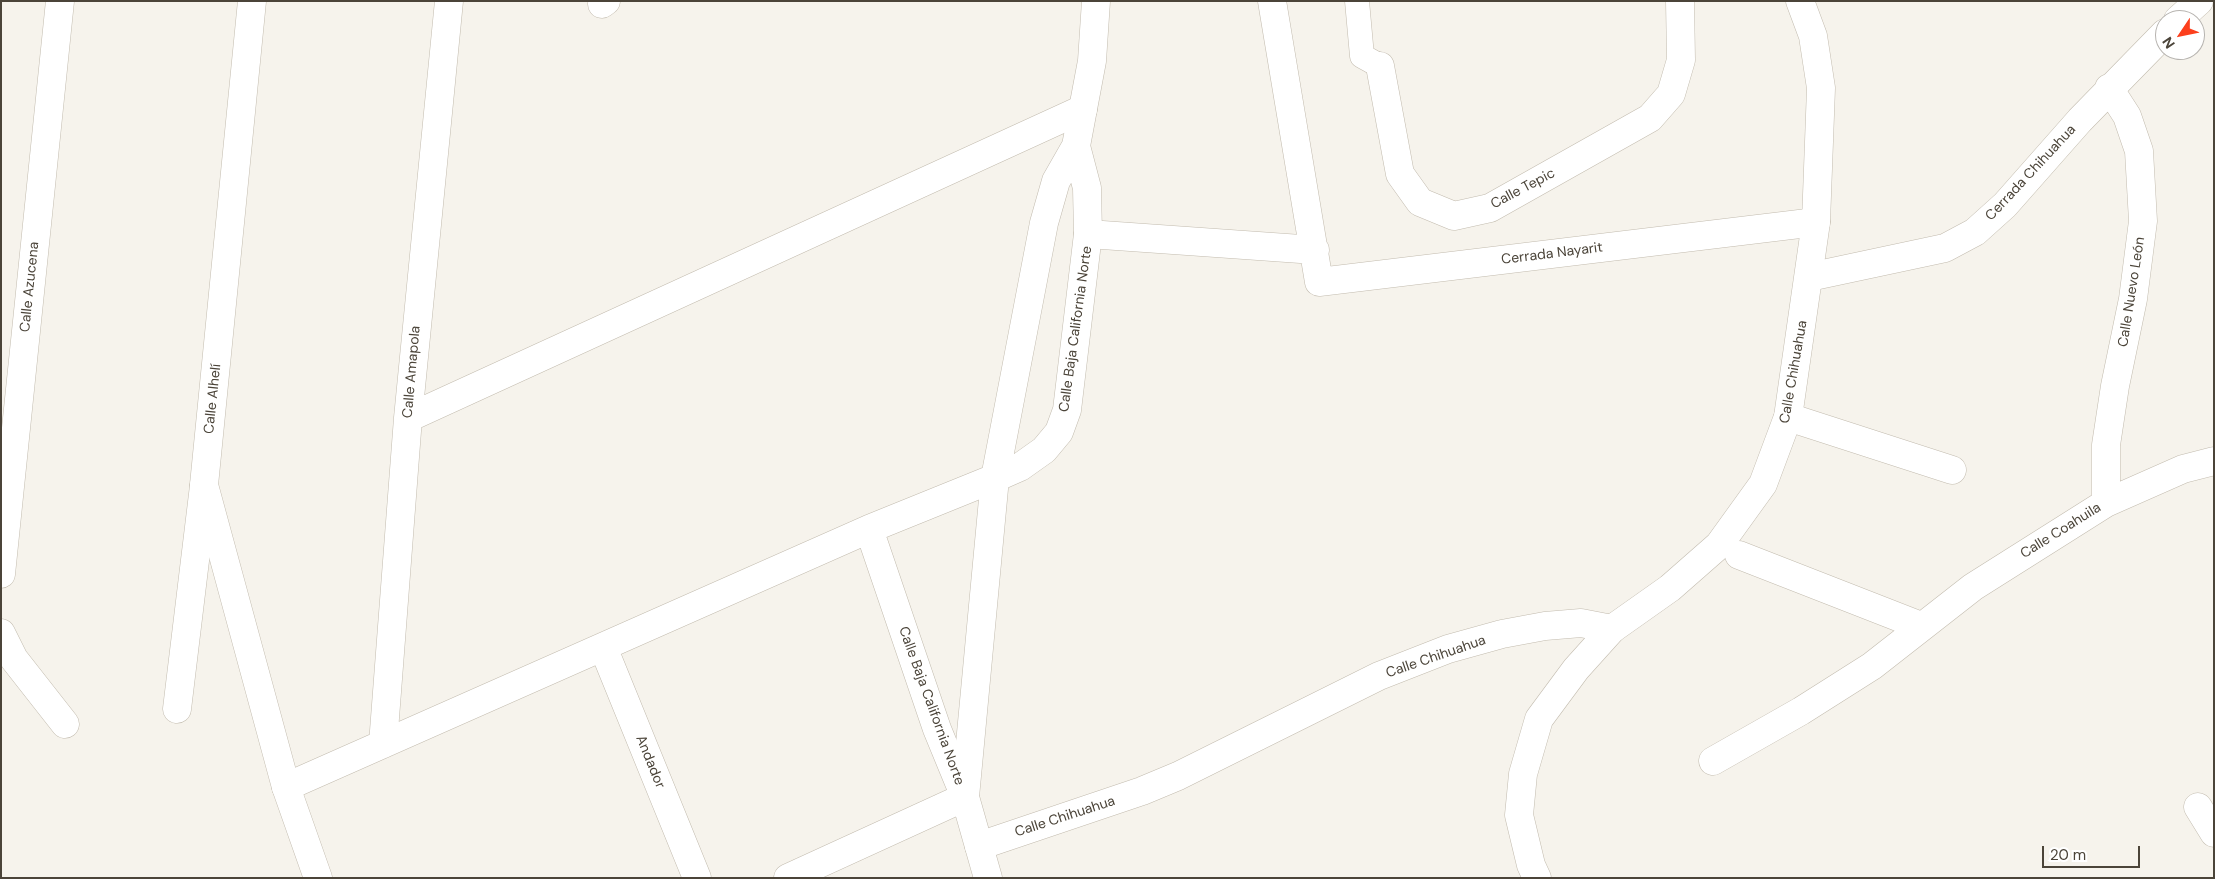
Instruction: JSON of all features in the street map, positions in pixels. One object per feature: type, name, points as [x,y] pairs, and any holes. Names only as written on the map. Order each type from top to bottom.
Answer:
[{"type":"street","name":"Calle Azucena","points":[[1,574],[60,1]]},
{"type":"street","name":"Calle Alhelí","points":[[252,1],[204,485],[286,787],[318,878]]},
{"type":"street","name":"Calle Amapola","points":[[383,744],[408,418],[449,1]]},
{"type":"street","name":"Calle Baja California Norte","points":[[965,797],[995,478],[1044,223],[1056,181],[1076,146],[1092,61],[1096,1]]},
{"type":"street","name":"Cerrada Nayarit","points":[[1272,1],[1319,282],[1816,222]]},
{"type":"street","name":"Calle Tepic","points":[[1356,1],[1362,56],[1380,66],[1400,174],[1420,202],[1454,216],[1490,208],[1650,118],[1671,94],[1681,60],[1680,1]]},
{"type":"street","name":"Calle Chihuahua","points":[[979,846],[1142,791],[1186,772],[1379,676],[1448,649],[1502,634],[1544,626],[1581,623],[1612,629],[1670,588],[1719,545],[1763,484],[1788,417],[1810,277],[1816,222],[1821,88],[1813,36],[1800,1]]},
{"type":"street","name":"Cerrada Chihuahua","points":[[1810,277],[1945,248],[1975,232],[2005,205],[2109,88],[2155,42]]},
{"type":"street","name":"Calle Nuevo León","points":[[2106,502],[2106,445],[2115,386],[2133,299],[2143,222],[2139,151],[2126,116],[2109,88]]},
{"type":"street","points":[[408,418],[1083,109]]},
{"type":"street","name":"Calle Baja California Norte","points":[[995,478],[1020,467],[1044,450],[1060,432],[1067,410],[1088,234],[1087,188],[1076,146]]},
{"type":"street","points":[[1088,234],[1315,250]]},
{"type":"street","points":[[1788,417],[1952,470]]},
{"type":"street","name":"Calle Coahuila","points":[[1713,761],[1801,712],[1872,666],[1973,587],[2106,502],[2183,469],[2214,461]]},
{"type":"street","points":[[286,787],[869,530],[995,478]]},
{"type":"street","points":[[177,709],[204,485]]},
{"type":"street","name":"Calle Baja California Norte","points":[[869,530],[937,728],[965,797],[988,878]]},
{"type":"street","points":[[1739,555],[1921,626]]},
{"type":"street","points":[[1536,878],[1519,815],[1523,774],[1539,719],[1576,669],[1612,629]]},
{"type":"street","points":[[1,633],[14,659],[65,724]]},
{"type":"street","name":"Andador","points":[[603,647],[697,878]]},
{"type":"street","points":[[788,878],[965,797]]},
{"type":"street","points":[[2198,807],[2214,833]]}]
